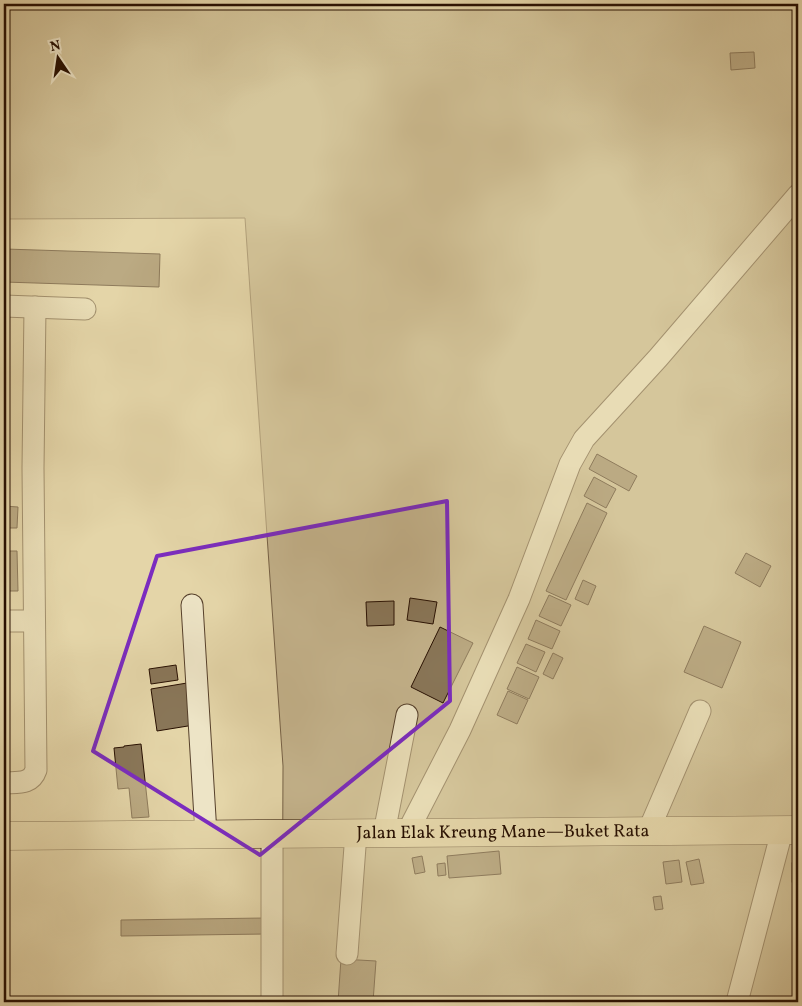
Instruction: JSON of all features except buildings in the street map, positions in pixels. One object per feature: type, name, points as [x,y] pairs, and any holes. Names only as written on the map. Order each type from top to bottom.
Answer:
[{"type":"highway","name":"Jalan Elak Kreung Mane—Buket Rata","points":[[4,836],[790,830]]},
{"type":"street","points":[[396,833],[460,730],[519,599],[570,464],[584,439],[658,358],[798,195]]},
{"type":"street","points":[[4,306],[85,309]]},
{"type":"street","points":[[4,783],[26,782],[34,775],[36,770],[33,468],[35,307]]},
{"type":"street","points":[[192,605],[206,834]]},
{"type":"street","points":[[4,620],[34,621]]},
{"type":"street","points":[[648,832],[700,710]]},
{"type":"street","points":[[396,833],[407,715]]},
{"type":"street","points":[[737,1002],[790,830]]},
{"type":"street","points":[[347,954],[356,833]]},
{"type":"street","points":[[272,834],[272,1002]]},
{"type":"highlighted area","points":[[447,501],[450,701],[260,855],[93,751],[157,556]]},
{"type":"shaded area","points":[[4,4],[798,4],[798,1002],[282,1002],[283,766],[245,218],[4,219]]}]
